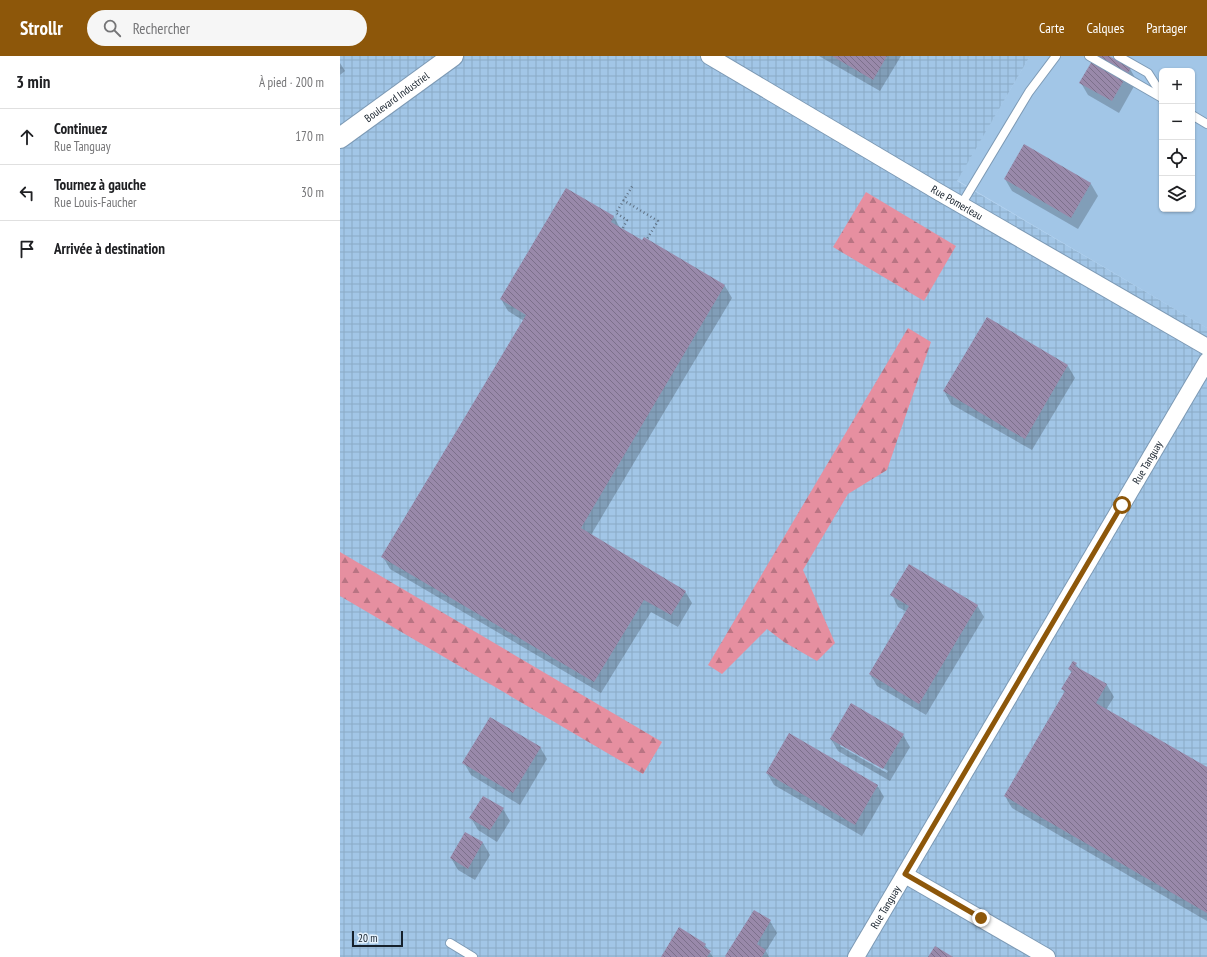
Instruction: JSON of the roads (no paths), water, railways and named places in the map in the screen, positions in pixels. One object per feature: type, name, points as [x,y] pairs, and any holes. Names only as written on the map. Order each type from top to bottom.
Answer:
[{"type":"street","name":"Boulevard Industriel","points":[[340,138],[453,56]]},
{"type":"street","name":"Rue Pomerleau","points":[[709,56],[961,205],[1207,347]]},
{"type":"street","name":"Rue Tanguay","points":[[856,957],[1207,361]]},
{"type":"street","points":[[905,874],[1047,957]]},
{"type":"lane","points":[[961,205],[1030,92],[1056,56]]},
{"type":"lane","points":[[1089,56],[1159,96]]},
{"type":"lane","points":[[1118,56],[1148,73],[1159,90]]},
{"type":"lane","points":[[1195,117],[1207,124]]},
{"type":"lane","points":[[450,943],[473,957]]}]
